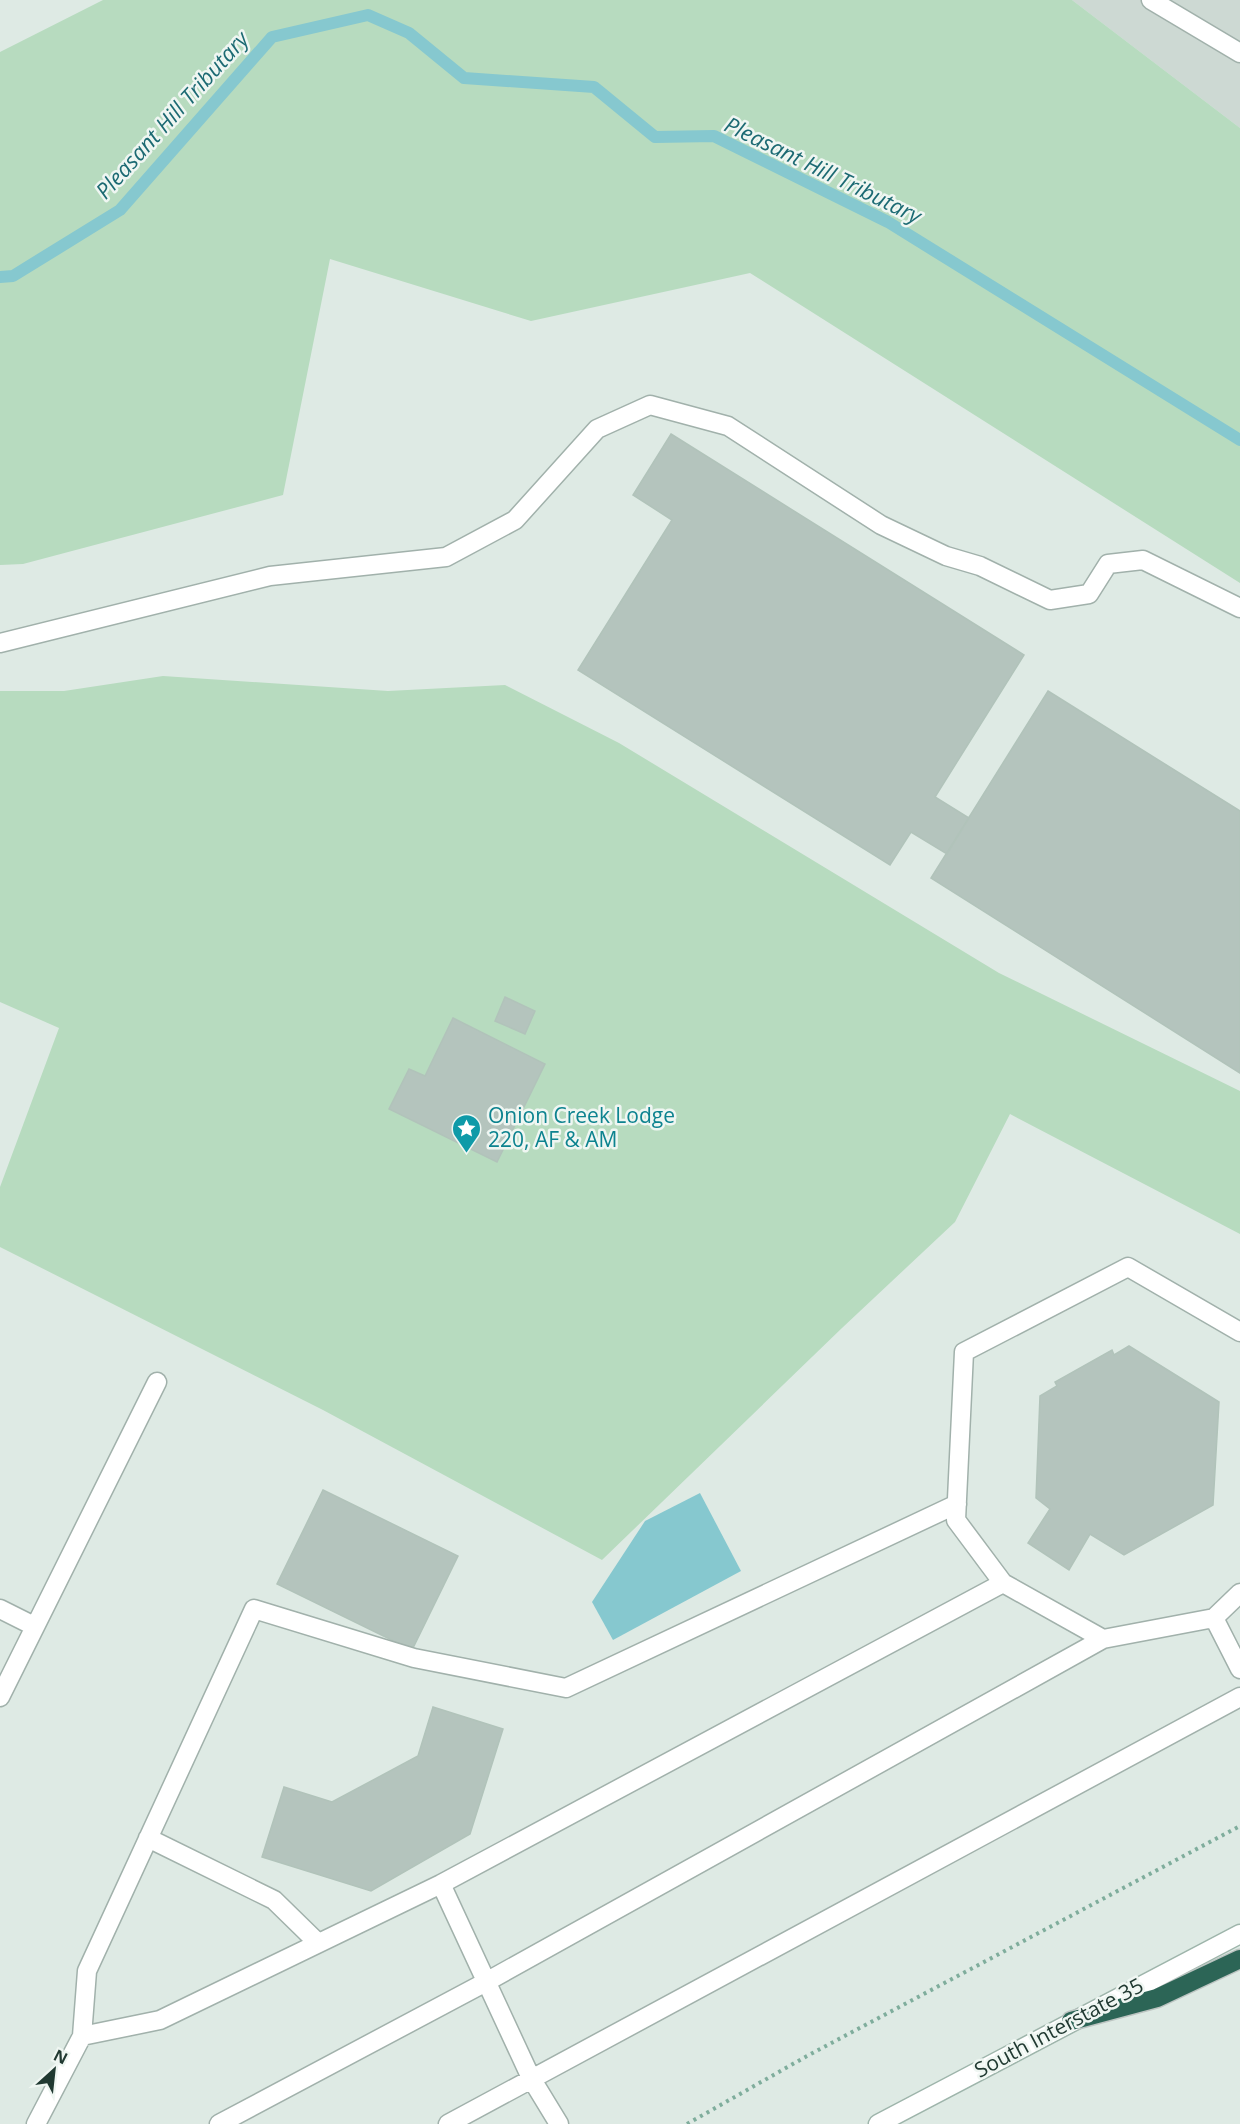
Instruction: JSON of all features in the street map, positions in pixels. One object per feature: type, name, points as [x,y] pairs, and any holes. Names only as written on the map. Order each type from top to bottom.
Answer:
[{"type":"highway","points":[[1071,2021],[1157,1998],[1240,1959]]},
{"type":"main road","points":[[1151,0],[1240,53]]},
{"type":"main road","points":[[0,642],[270,576],[446,557],[515,520],[597,429],[650,405],[728,426],[881,525],[946,556],[980,566],[1050,600],[1089,594],[1108,564],[1143,560],[1240,608]]},
{"type":"main road","points":[[1103,1639],[1003,1583],[956,1520],[964,1352],[1128,1267],[1240,1332]]},
{"type":"main road","points":[[0,1697],[157,1382]]},
{"type":"main road","points":[[36,2124],[82,2036],[87,1971],[254,1609],[414,1658],[566,1688],[957,1504]]},
{"type":"main road","points":[[82,2036],[160,2020],[441,1884],[1003,1583]]},
{"type":"main road","points":[[219,2124],[486,1982],[1103,1639],[1214,1618],[1240,1593]]},
{"type":"main road","points":[[0,1609],[34,1626]]},
{"type":"main road","points":[[1214,1618],[1240,1669]]},
{"type":"main road","points":[[448,2124],[1240,1697]]},
{"type":"main road","points":[[148,1838],[274,1900],[318,1943]]},
{"type":"main road","points":[[441,1884],[531,2078],[558,2124]]},
{"type":"main road","name":"South Interstate 35","points":[[878,2124],[1240,1934]]},
{"type":"path","points":[[687,2124],[807,2056],[1240,1826]]},
{"type":"shaded area","points":[[1072,0],[1240,0],[1240,128]]},
{"type":"green space","points":[[103,0],[1072,0],[1240,128],[1240,583],[750,273],[531,321],[330,259],[283,495],[23,564],[0,565],[0,52]]},
{"type":"green space","points":[[163,676],[388,691],[505,685],[619,743],[999,973],[1240,1091],[1240,1234],[1010,1114],[955,1222],[602,1560],[323,1410],[0,1247],[0,1187],[59,1028],[0,1002],[0,691],[64,691]]},
{"type":"water","points":[[700,1493],[741,1571],[613,1640],[592,1602],[645,1521]]},
{"type":"building","points":[[671,434],[1024,655],[935,797],[969,818],[947,854],[911,832],[890,865],[578,670],[672,520],[633,495]]},
{"type":"building","points":[[1048,691],[1240,811],[1240,1073],[931,878]]},
{"type":"building","points":[[505,997],[535,1011],[525,1034],[495,1021]]},
{"type":"building","points":[[453,1018],[545,1064],[497,1162],[389,1109],[409,1069],[425,1076]]},
{"type":"building","points":[[1129,1346],[1219,1402],[1213,1505],[1124,1555],[1090,1534],[1069,1570],[1028,1543],[1050,1509],[1036,1498],[1040,1396],[1057,1386],[1055,1382],[1112,1350],[1114,1355]]},
{"type":"building","points":[[323,1490],[458,1556],[412,1650],[277,1584]]},
{"type":"building","points":[[433,1707],[503,1729],[470,1834],[371,1891],[262,1857],[284,1787],[332,1802],[418,1756]]},
{"type":"waterway","name":"Pleasant Hill Tributary","points":[[0,277],[13,276],[120,210],[272,37],[368,15],[409,33],[464,78],[594,87],[655,137],[714,136],[888,222],[1240,440]]},
{"type":"place","name":"Onion Creek Lodge 220, AF & AM","points":[[467,1154]]}]
